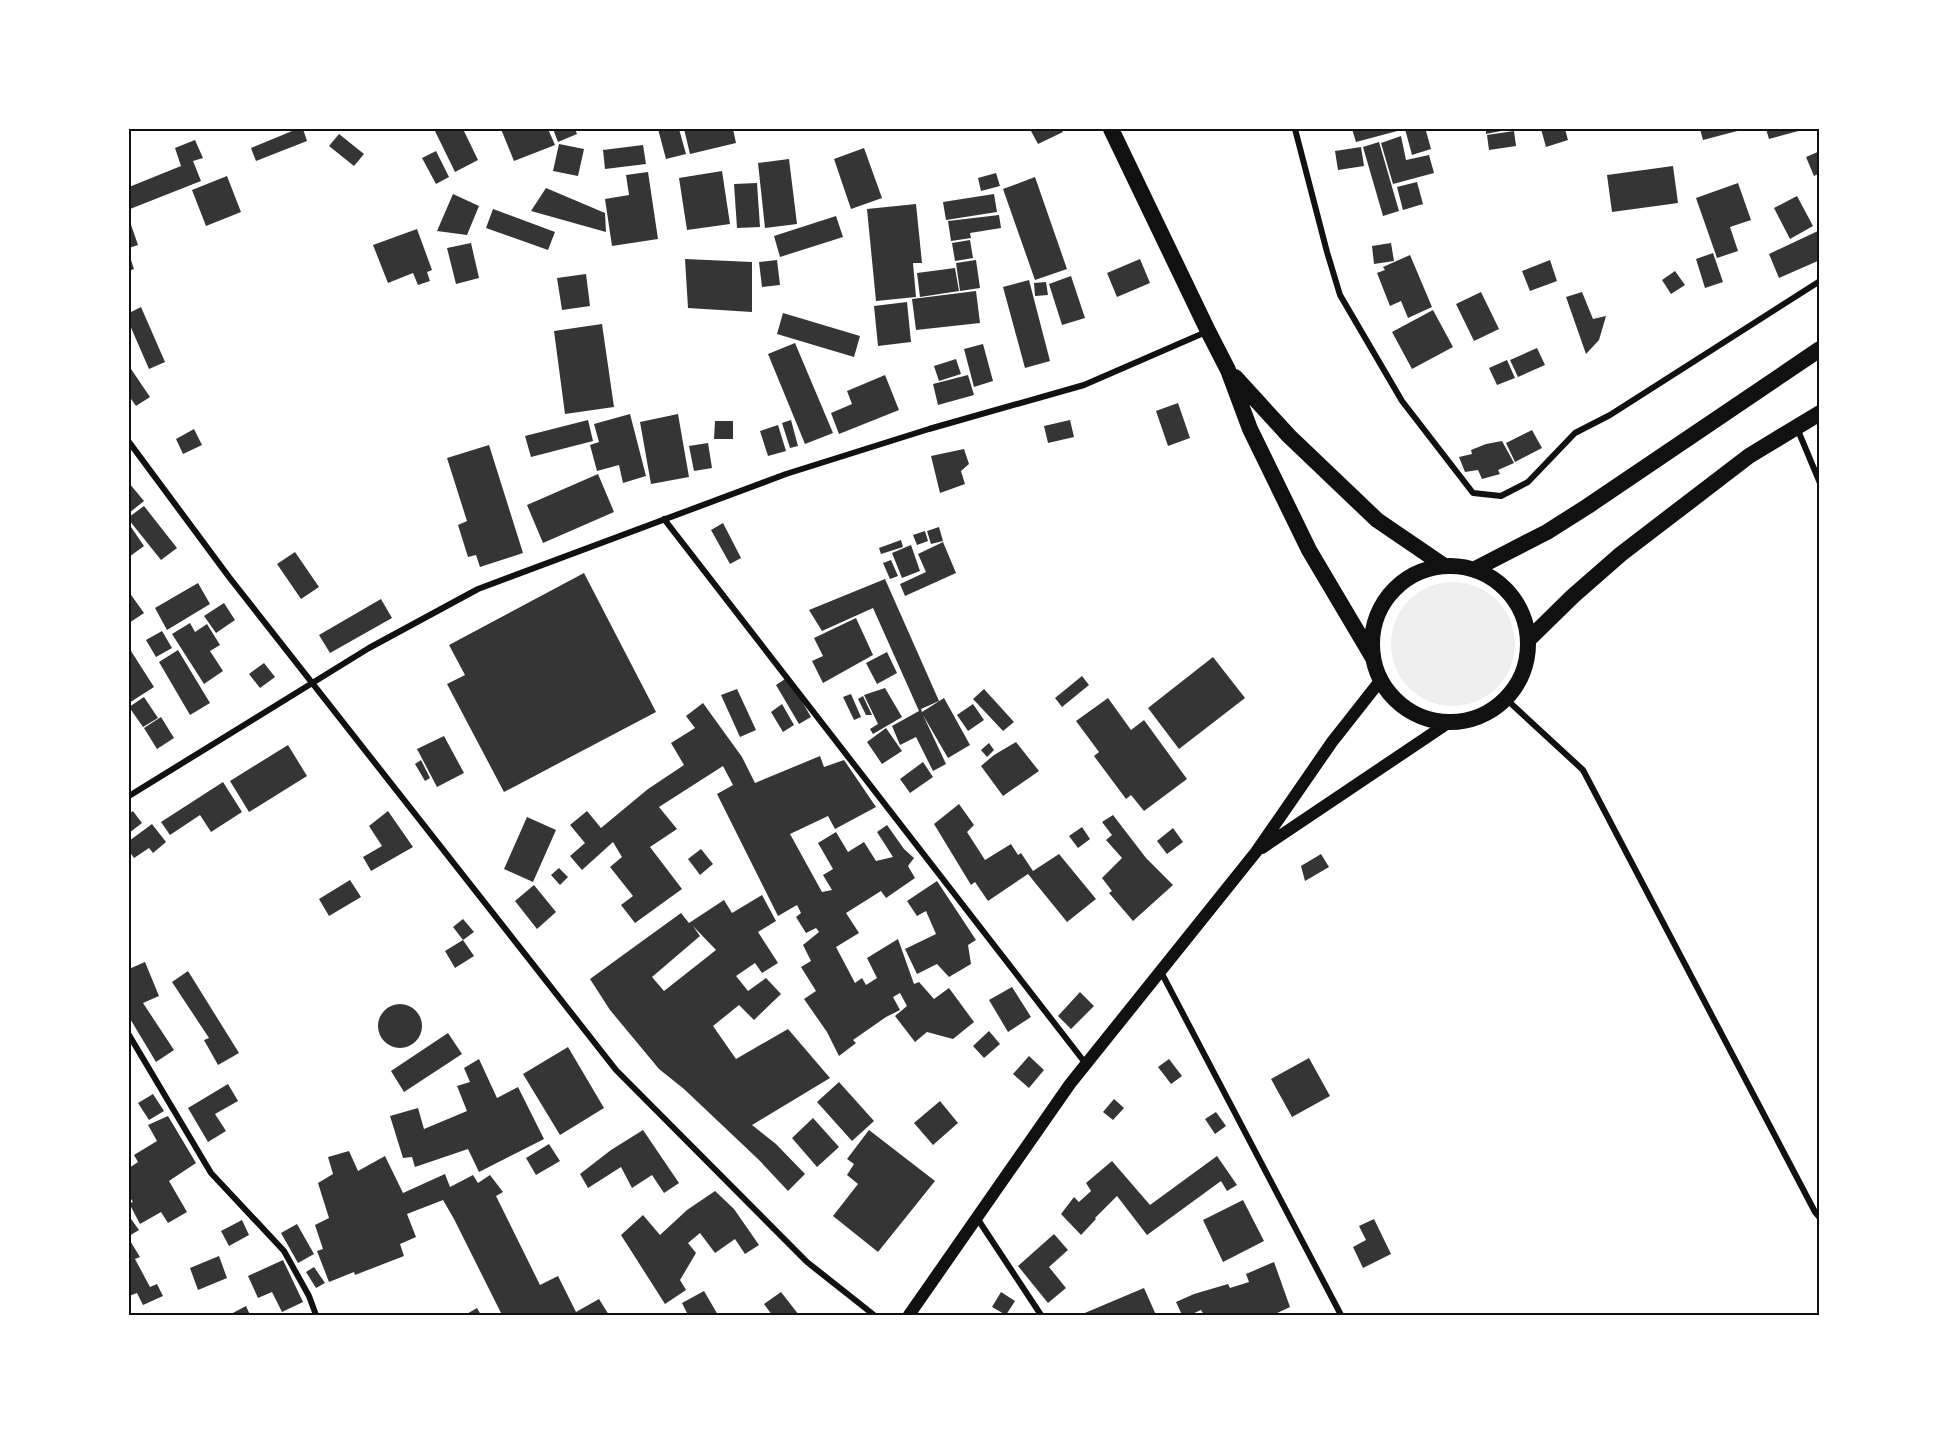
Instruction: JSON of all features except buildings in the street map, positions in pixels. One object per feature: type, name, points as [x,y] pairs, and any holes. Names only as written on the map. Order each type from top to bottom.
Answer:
[{"type":"highway","points":[[1111,129],[1228,370],[1250,429],[1310,550],[1372,658],[1380,681],[1392,698],[1409,711],[1427,720],[1448,723],[1470,720],[1489,712],[1506,699],[1519,681],[1526,661],[1528,640],[1523,617],[1512,597],[1496,580],[1475,569],[1460,565],[1443,565],[1418,571],[1396,586],[1380,607],[1372,632],[1372,658]]},
{"type":"highway","points":[[1475,569],[1547,532],[1588,507],[1820,349]]},
{"type":"highway","points":[[1228,370],[1289,436],[1377,520],[1443,565]]},
{"type":"highway","points":[[1528,640],[1621,554],[1749,456],[1820,413]]},
{"type":"main road","points":[[909,1315],[1070,1084],[1256,852],[1332,742],[1380,681]]},
{"type":"main road","points":[[1256,852],[1448,723]]},
{"type":"street","points":[[1295,129],[1340,295],[1402,401],[1473,493],[1501,496],[1528,482],[1575,433],[1610,415],[1820,281]]},
{"type":"street","points":[[129,796],[369,648],[478,589],[786,474],[929,429],[1084,385],[1208,331]]},
{"type":"street","points":[[1796,427],[1820,483]]},
{"type":"street","points":[[129,442],[229,577],[616,1070],[807,1262],[874,1315]]},
{"type":"street","points":[[664,519],[1086,1064]]},
{"type":"street","points":[[1506,699],[1583,770],[1820,1218]]},
{"type":"street","points":[[1160,970],[1341,1315]]},
{"type":"street","points":[[129,1035],[211,1173],[284,1251],[309,1296],[316,1315]]},
{"type":"street","points":[[977,1218],[1041,1315]]},
{"type":"shaded area","points":[[1453,582],[1477,587],[1497,600],[1510,620],[1515,644],[1510,668],[1497,688],[1477,701],[1453,706],[1429,701],[1409,688],[1396,668],[1391,644],[1396,620],[1409,600],[1429,587]]}]
